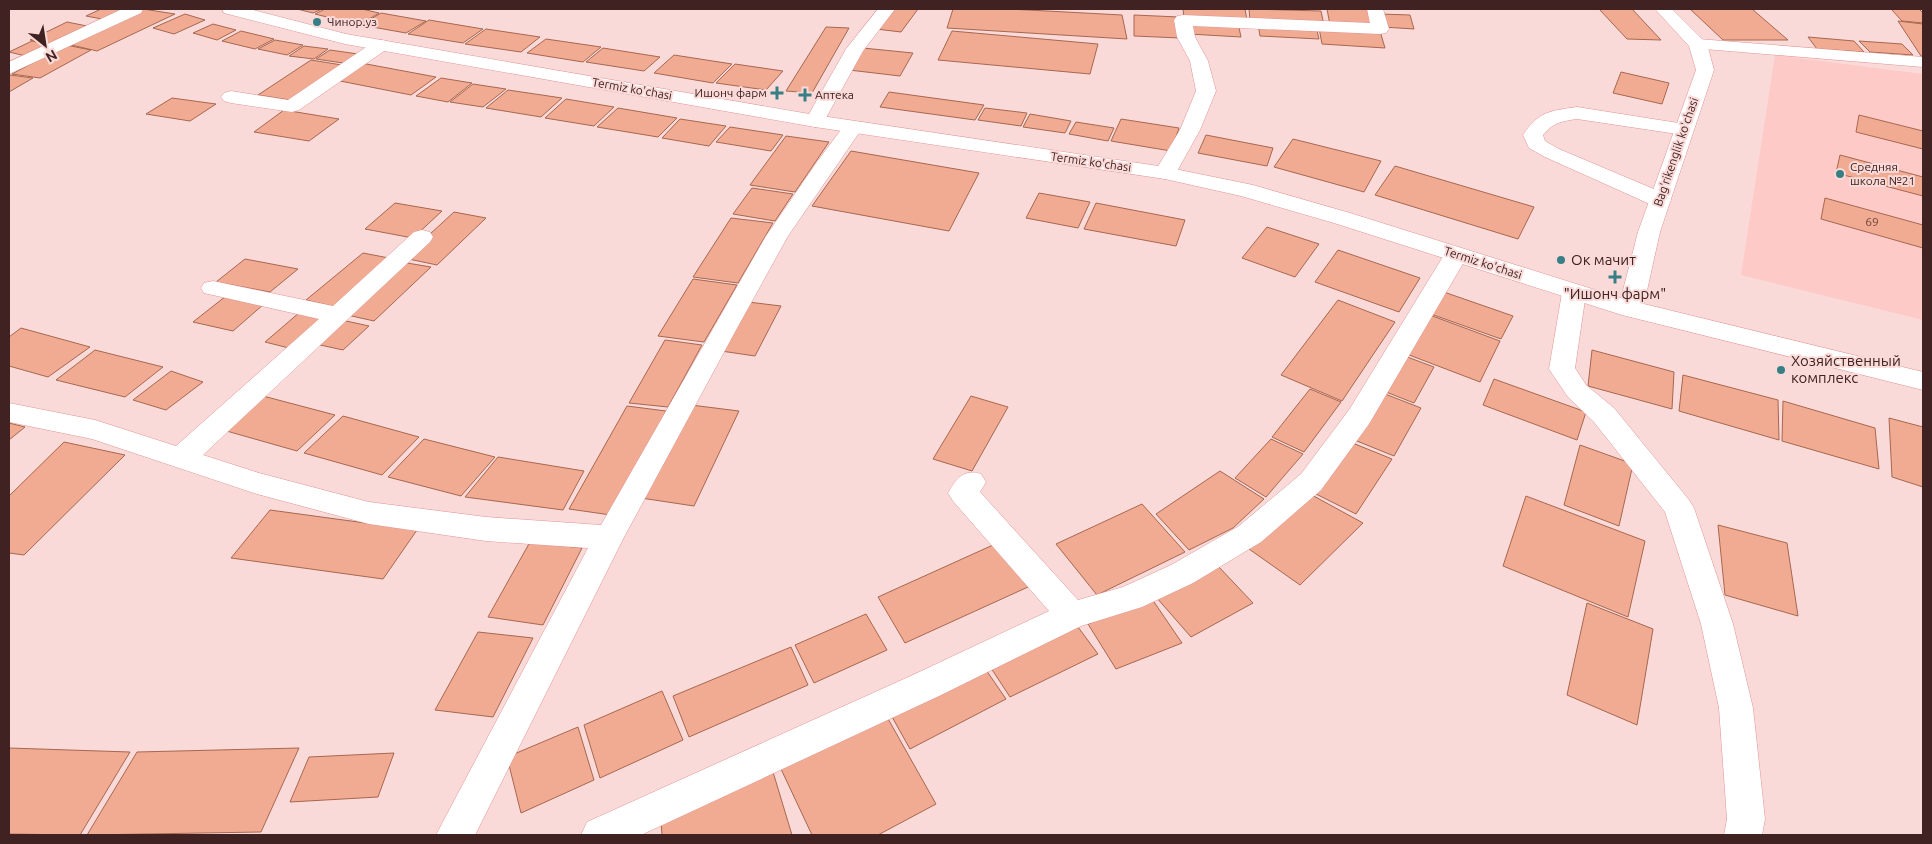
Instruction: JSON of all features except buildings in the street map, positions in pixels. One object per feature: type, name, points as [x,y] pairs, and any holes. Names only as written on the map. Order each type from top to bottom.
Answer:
[{"type":"street","points":[[9,69],[135,9]]},
{"type":"street","points":[[815,121],[855,50],[887,9]]},
{"type":"street","points":[[1165,172],[1190,130],[1206,91],[1200,61],[1186,37],[1183,20],[1380,29],[1375,9]]},
{"type":"street","name":"Bag'rikenglik ko'chasi","points":[[1630,309],[1649,232],[1705,70],[1698,44],[1663,9]]},
{"type":"street","name":"Termiz ko'chasi","points":[[239,10],[345,39],[815,121],[1165,172],[1245,190],[1630,309],[1923,381]]},
{"type":"street","points":[[1698,44],[1923,62]]},
{"type":"street","points":[[231,97],[292,106],[381,45]]},
{"type":"street","points":[[1660,200],[1552,153],[1536,144],[1533,135],[1543,122],[1557,116],[1577,113],[1684,129]]},
{"type":"street","points":[[455,835],[609,537],[723,330],[777,236],[853,127]]},
{"type":"street","points":[[180,458],[422,236]]},
{"type":"street","points":[[600,835],[649,824],[1072,615],[1130,598],[1182,574],[1250,534],[1311,482],[1359,418],[1456,255]]},
{"type":"street","points":[[213,288],[338,315]]},
{"type":"street","points":[[1574,293],[1562,369],[1577,390],[1604,415],[1678,508],[1717,624],[1736,708],[1746,819],[1743,835]]},
{"type":"street","points":[[9,412],[95,430],[257,482],[369,513],[486,529],[609,537]]},
{"type":"street","points":[[971,482],[963,493],[1072,615]]},
{"type":"shaded area","name":"Средняя школа №21","points":[[1775,55],[1923,74],[1923,320],[1741,275]]},
{"type":"place","name":"Чинор.уз","points":[[317,22]]},
{"type":"place","name":"Ишонч фарм","points":[[777,93]]},
{"type":"place","name":"Аптека","points":[[805,95]]},
{"type":"place","name":"Средняя школа №21","points":[[1840,174]]},
{"type":"place","name":"Ок мачит","points":[[1561,260]]},
{"type":"place","name":"\"Ишонч фарм\"","points":[[1615,277]]},
{"type":"place","name":"Хозяйственный комплекс","points":[[1781,370]]}]
